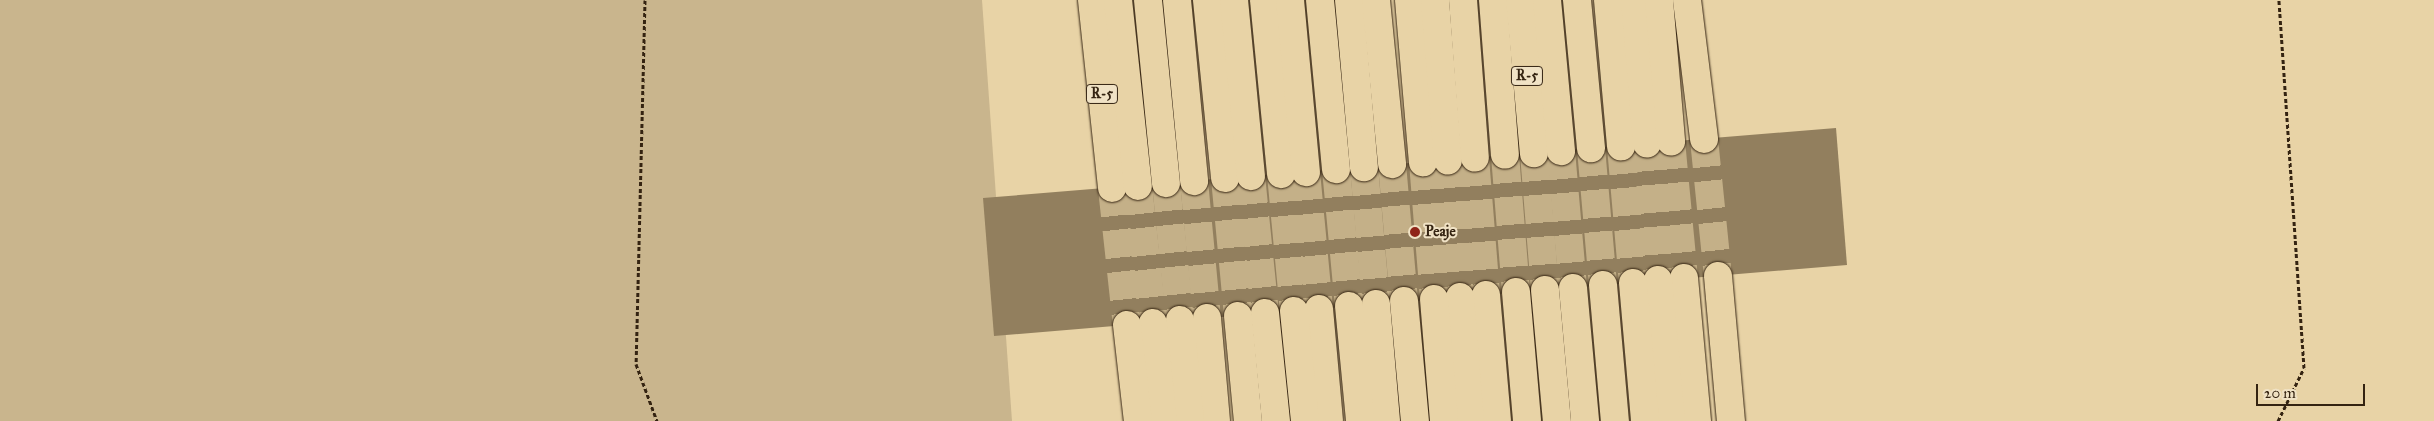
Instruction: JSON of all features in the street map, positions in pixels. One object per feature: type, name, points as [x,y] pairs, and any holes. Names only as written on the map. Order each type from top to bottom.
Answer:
[{"type":"highway","name":"R-5","points":[[1092,0],[1125,187],[1118,0]]},
{"type":"highway","points":[[1148,0],[1166,183]]},
{"type":"highway","points":[[1177,0],[1194,181]]},
{"type":"highway","points":[[1207,0],[1238,177],[1234,0]]},
{"type":"highway","points":[[1264,0],[1293,173],[1290,0]]},
{"type":"highway","points":[[1320,0],[1336,169]]},
{"type":"highway","points":[[1349,0],[1364,167]]},
{"type":"highway","points":[[1376,0],[1392,164]]},
{"type":"highway","points":[[1409,0],[1436,161],[1436,0]]},
{"type":"highway","points":[[1463,0],[1476,158]]},
{"type":"highway","name":"R-5","points":[[1493,0],[1505,155]]},
{"type":"highway","name":"R-5","points":[[1520,0],[1534,153]]},
{"type":"highway","name":"R-5","points":[[1548,0],[1561,150]]},
{"type":"highway","points":[[1577,0],[1590,148]]},
{"type":"highway","points":[[1608,0],[1646,144]]},
{"type":"highway","points":[[1635,0],[1646,144]]},
{"type":"highway","points":[[1646,144],[1659,0]]},
{"type":"highway","points":[[1687,0],[1704,139]]},
{"type":"highway","points":[[1718,276],[1731,421]]},
{"type":"highway","points":[[1645,421],[1658,280]]},
{"type":"highway","points":[[1658,280],[1671,421]]},
{"type":"highway","points":[[1658,280],[1697,421]]},
{"type":"highway","points":[[1603,285],[1615,421]]},
{"type":"highway","points":[[1573,288],[1585,421]]},
{"type":"highway","points":[[1545,290],[1557,421]]},
{"type":"highway","points":[[1516,292],[1527,421]]},
{"type":"highway","points":[[1486,295],[1497,421]]},
{"type":"highway","points":[[1444,421],[1447,298],[1470,421]]},
{"type":"highway","points":[[1404,301],[1415,421]]},
{"type":"highway","points":[[1360,421],[1363,305],[1386,421]]},
{"type":"highway","points":[[1305,421],[1306,310],[1329,421]]},
{"type":"highway","points":[[1265,313],[1276,421]]},
{"type":"highway","points":[[1238,316],[1248,421]]},
{"type":"highway","points":[[1207,318],[1216,421]]},
{"type":"highway","points":[[1180,320],[1190,421]]},
{"type":"highway","points":[[1138,421],[1140,324],[1163,421]]},
{"type":"path","points":[[645,0],[636,364],[657,421]]},
{"type":"path","points":[[2278,421],[2304,368],[2279,0]]},
{"type":"shaded area","points":[[0,0],[982,0],[1012,421],[0,421]]},
{"type":"building","name":"Peaje","points":[[1836,128],[1847,265],[994,336],[983,198]]},
{"type":"tunnel","points":[[1704,139],[1718,276]]},
{"type":"tunnel","points":[[1671,141],[1684,278]]},
{"type":"tunnel","points":[[1647,143],[1658,280]]},
{"type":"tunnel","points":[[1621,146],[1633,283]]},
{"type":"tunnel","points":[[1591,148],[1603,285]]},
{"type":"tunnel","points":[[1561,151],[1573,288]]},
{"type":"tunnel","points":[[1534,153],[1545,290]]},
{"type":"tunnel","points":[[1505,155],[1516,292]]},
{"type":"tunnel","points":[[1475,158],[1486,295]]},
{"type":"tunnel","points":[[1448,160],[1460,297]]},
{"type":"tunnel","points":[[1423,162],[1434,299]]},
{"type":"tunnel","points":[[1392,164],[1404,301]]},
{"type":"tunnel","points":[[1364,167],[1376,304]]},
{"type":"tunnel","points":[[1336,169],[1349,306]]},
{"type":"tunnel","points":[[1306,172],[1319,309]]},
{"type":"tunnel","points":[[1281,174],[1294,311]]},
{"type":"tunnel","points":[[1251,176],[1265,313]]},
{"type":"tunnel","points":[[1225,178],[1238,316]]},
{"type":"tunnel","points":[[1194,181],[1207,318]]},
{"type":"tunnel","points":[[1166,183],[1180,320]]},
{"type":"tunnel","points":[[1138,186],[1153,323]]},
{"type":"tunnel","points":[[1112,188],[1127,325]]},
{"type":"place","name":"Peaje","points":[[1415,232]]}]
